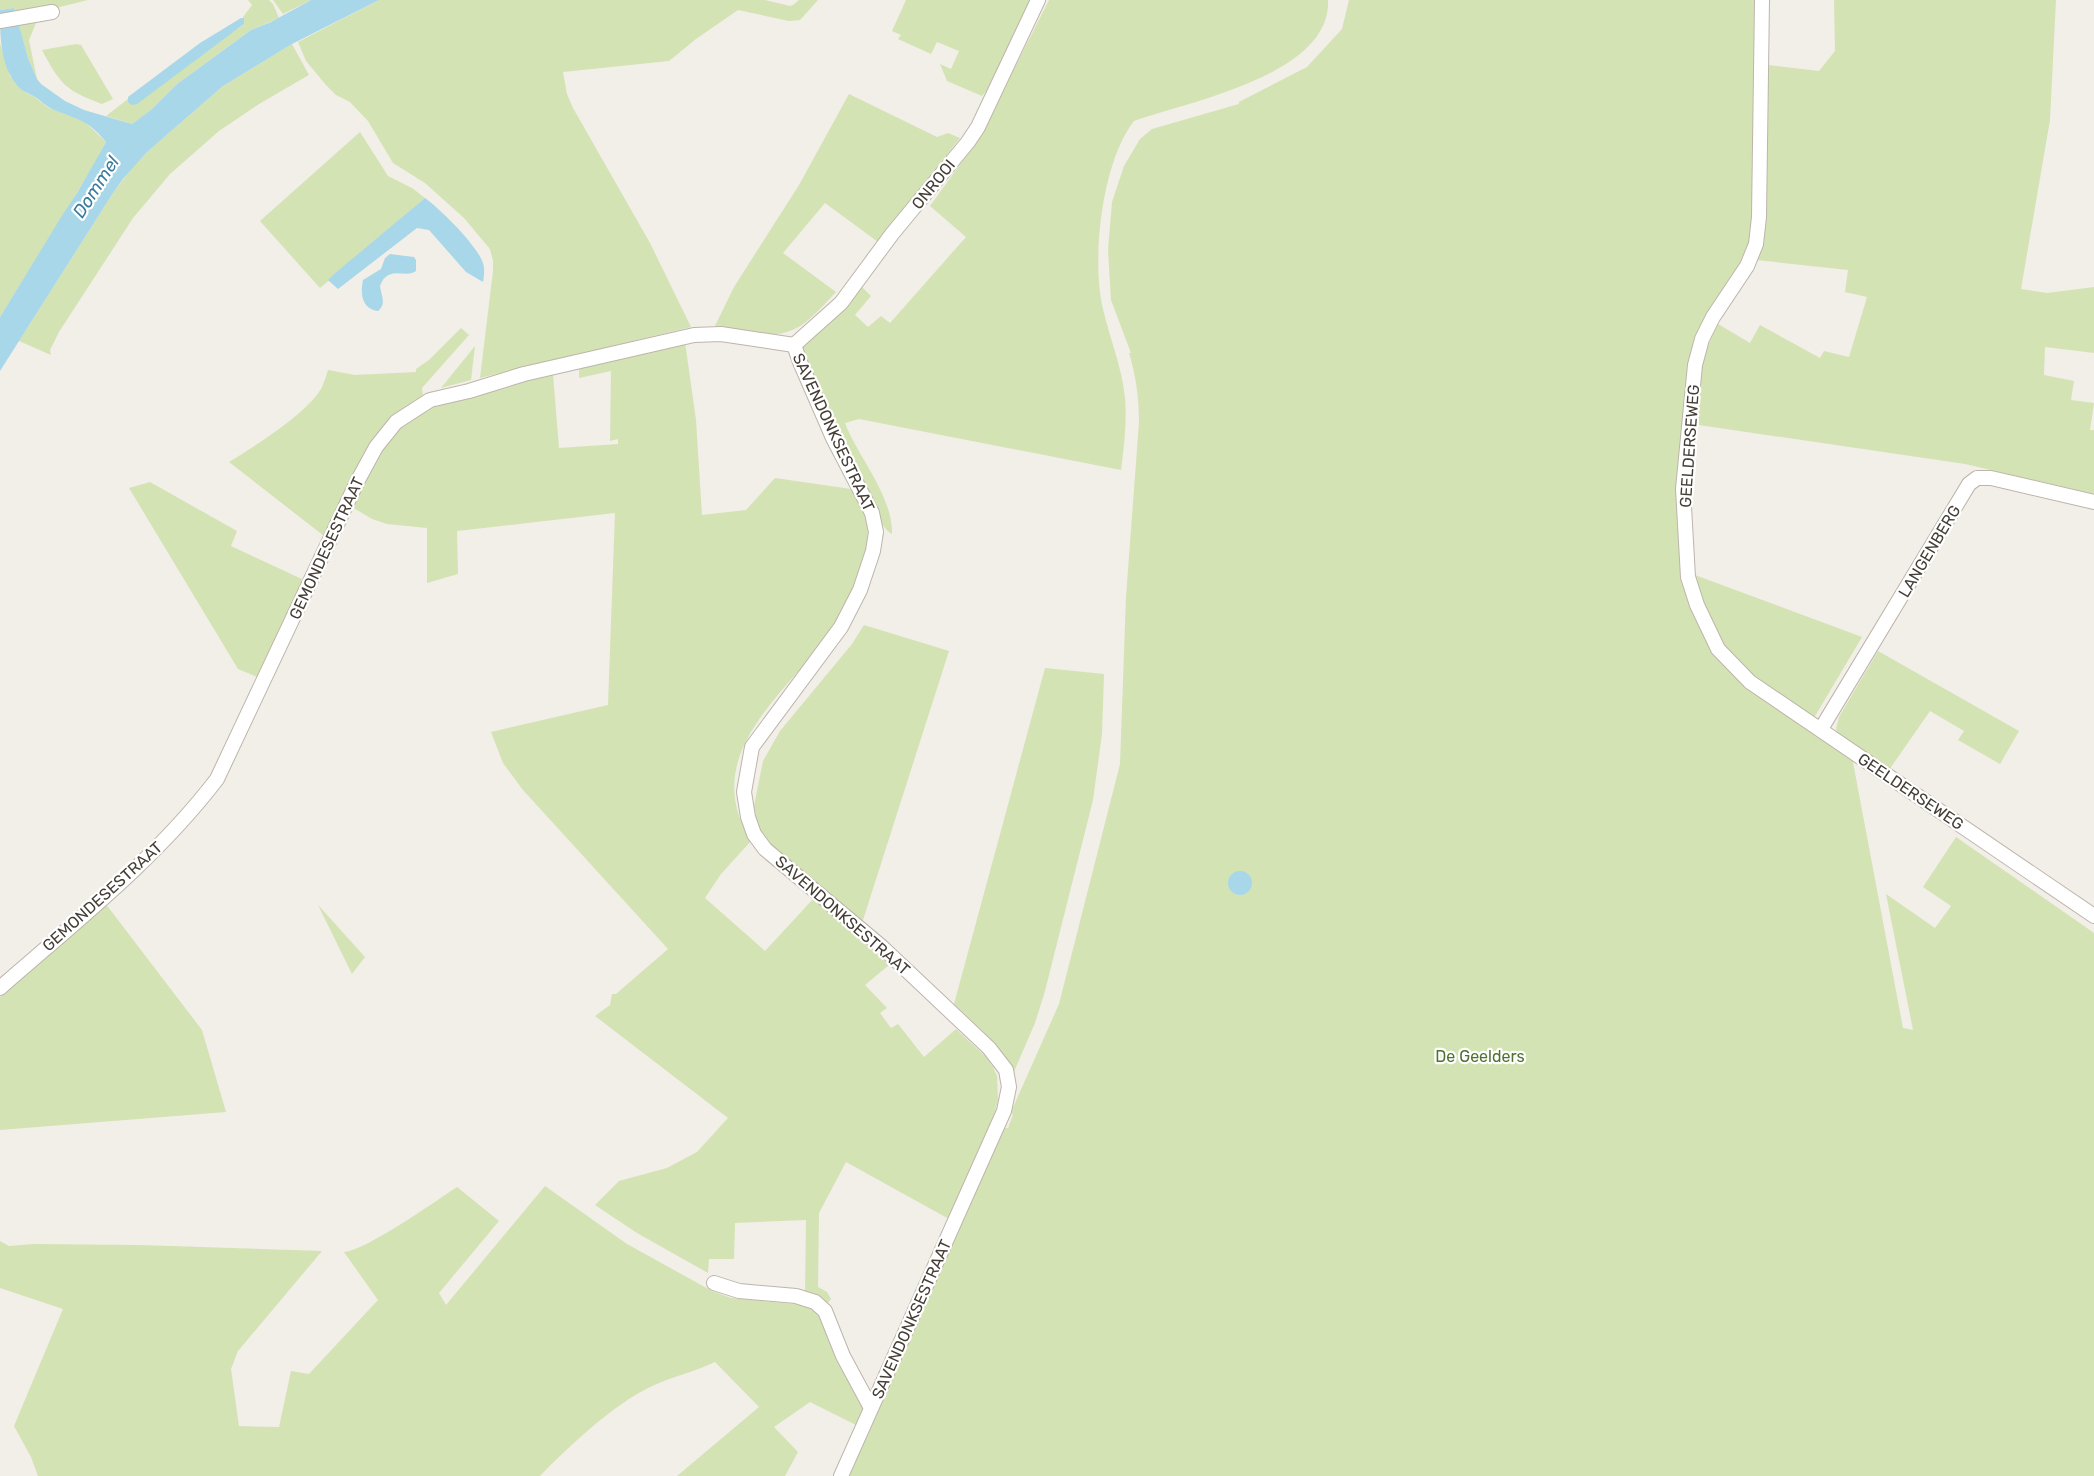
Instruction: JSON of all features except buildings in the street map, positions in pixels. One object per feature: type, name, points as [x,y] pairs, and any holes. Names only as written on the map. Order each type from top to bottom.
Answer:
[{"type":"street","name":"ONROOI","points":[[794,345],[841,303],[892,234],[968,142],[978,127],[1038,0]]},
{"type":"street","name":"GEELDERSEWEG","points":[[1762,0],[1759,217],[1756,244],[1747,266],[1713,317],[1702,339],[1695,366],[1683,489],[1688,577],[1697,605],[1718,648],[1750,682],[2094,916]]},
{"type":"street","points":[[0,21],[52,12]]},
{"type":"street","name":"GEMONDESESTRAAT","points":[[0,988],[144,860],[186,817],[217,779],[357,482],[376,448],[396,422],[430,400],[469,391],[524,374],[694,335],[721,334],[794,345]]},
{"type":"street","name":"SAVENDONKSESTRAAT","points":[[794,345],[833,438],[872,513],[876,532],[873,551],[860,590],[841,626],[752,747],[744,792],[748,817],[754,834],[765,849],[882,947],[989,1048],[1006,1070],[1008,1087],[1004,1110],[841,1476]]},
{"type":"street","name":"LANGENBERG","points":[[1821,729],[1969,484],[1977,478],[1991,478],[2094,502]]},
{"type":"street","points":[[714,1283],[739,1291],[805,1298],[816,1302],[822,1307],[843,1356],[872,1408]]},
{"type":"green space","points":[[0,0],[88,0],[44,11],[16,14],[14,8],[0,10]]},
{"type":"green space","points":[[248,0],[269,0],[273,4],[279,18],[251,30],[226,48],[177,84],[152,109],[132,124],[106,116],[128,99],[128,102],[242,26],[244,24],[243,17],[252,5]]},
{"type":"green space","points":[[273,0],[311,0],[283,14]]},
{"type":"green space","points":[[379,0],[765,0],[790,6],[799,0],[818,0],[800,20],[789,21],[738,10],[696,39],[669,61],[563,72],[567,94],[573,108],[650,243],[691,327],[480,378],[493,271],[490,249],[464,218],[425,183],[393,163],[368,121],[350,102],[336,95],[326,85],[306,61],[298,42]]},
{"type":"green space","points":[[906,0],[1031,0],[987,90],[982,96],[947,81],[940,64],[951,69],[959,51],[937,42],[931,54],[898,39],[901,35],[892,31]]},
{"type":"green space","points":[[1049,0],[1328,0],[1323,26],[1307,48],[1282,66],[1220,94],[1134,121],[1123,139],[1114,160],[1107,185],[1102,212],[1098,265],[1103,309],[1119,364],[1125,398],[1121,470],[859,419],[845,423],[887,505],[892,534],[878,518],[861,488],[835,433],[836,425],[799,349],[836,316],[862,287],[871,296],[855,315],[868,327],[881,316],[890,323],[966,237],[930,206],[979,138]]},
{"type":"green space","name":"De Geelders","points":[[1349,0],[1759,0],[1753,242],[1691,366],[1685,575],[1712,646],[1852,757],[1903,1028],[1913,1030],[1886,894],[1935,928],[1951,906],[1923,887],[1956,837],[2094,933],[2094,1476],[846,1476],[1004,1128],[1008,1128],[1013,1115],[1011,1112],[1059,1004],[1120,764],[1126,597],[1139,422],[1137,387],[1129,353],[1131,353],[1111,300],[1108,250],[1112,202],[1124,166],[1140,139],[1152,129],[1239,104],[1239,102],[1307,67],[1342,29]]},
{"type":"green space","points":[[1834,0],[2056,0],[2050,120],[2021,289],[2047,293],[2094,287],[2094,353],[2045,347],[2044,375],[2074,381],[2071,400],[2094,403],[2090,430],[2094,430],[2094,494],[1965,464],[1692,424],[1698,385],[1707,348],[1718,324],[1750,343],[1760,325],[1820,358],[1824,351],[1849,357],[1867,297],[1845,292],[1848,270],[1756,260],[1761,248],[1765,221],[1768,65],[1819,71],[1835,51]]},
{"type":"green space","points":[[38,18],[29,40],[37,79],[17,23]]},
{"type":"green space","points":[[0,43],[10,76],[16,84],[49,108],[84,121],[106,142],[68,208],[0,317]]},
{"type":"green space","points":[[76,44],[81,45],[113,99],[102,104],[72,90],[59,79],[42,50]]},
{"type":"green space","points":[[292,44],[309,75],[259,104],[219,131],[170,174],[133,218],[59,332],[50,350],[51,355],[19,341],[113,193],[132,168],[146,153],[223,86]]},
{"type":"green space","points":[[849,94],[937,137],[948,133],[960,138],[878,242],[825,203],[783,253],[836,292],[802,325],[793,330],[771,335],[715,326],[734,287],[799,185]]},
{"type":"green space","points":[[360,132],[388,176],[412,188],[425,198],[320,288],[260,221]]},
{"type":"green space","points":[[461,328],[469,335],[422,388],[423,396],[404,408],[374,440],[352,476],[324,536],[229,462],[279,429],[304,409],[321,389],[328,370],[355,375],[416,372],[416,369],[429,360]]},
{"type":"green space","points":[[685,342],[696,420],[702,515],[746,510],[775,478],[851,489],[864,515],[868,531],[862,566],[840,618],[754,726],[741,752],[735,780],[737,809],[751,841],[721,874],[705,898],[765,951],[814,898],[889,965],[865,985],[887,1008],[880,1013],[891,1028],[898,1024],[924,1057],[956,1029],[986,1057],[997,1076],[998,1100],[993,1119],[949,1219],[846,1162],[819,1213],[818,1287],[827,1292],[831,1299],[827,1304],[805,1293],[806,1220],[735,1223],[734,1259],[709,1259],[708,1273],[637,1233],[595,1205],[619,1181],[667,1168],[697,1152],[728,1118],[595,1016],[610,1005],[612,994],[616,994],[668,949],[523,790],[503,763],[491,732],[608,705],[615,513],[457,531],[458,574],[427,583],[427,528],[387,524],[372,519],[352,507],[383,446],[400,428],[426,406],[553,374],[559,448],[618,444],[618,439],[610,441],[611,371],[579,378],[579,367]]},
{"type":"green space","points":[[475,346],[471,380],[441,388]]},
{"type":"green space","points":[[150,482],[237,531],[231,546],[304,580],[257,677],[238,669],[129,488]]},
{"type":"green space","points":[[1695,575],[1862,637],[1814,718],[1772,690],[1738,660],[1724,644],[1702,602]]},
{"type":"green space","points":[[864,625],[949,651],[863,920],[851,915],[764,838],[757,824],[754,806],[763,761],[780,731],[852,644]]},
{"type":"green space","points":[[1878,651],[2019,731],[2000,764],[1958,740],[1964,731],[1930,711],[1889,770],[1838,735],[1836,729],[1839,717]]},
{"type":"green space","points":[[1045,668],[1104,674],[1102,734],[1093,800],[1045,991],[1035,1023],[1013,1074],[995,1045],[954,1004]]},
{"type":"green space","points":[[105,903],[202,1030],[226,1112],[0,1130],[0,997]]},
{"type":"green space","points":[[318,905],[365,957],[352,974]]},
{"type":"green space","points":[[545,1186],[627,1244],[712,1291],[731,1298],[813,1306],[822,1314],[863,1408],[856,1425],[810,1402],[774,1427],[798,1452],[785,1476],[677,1476],[759,1407],[715,1362],[658,1383],[621,1404],[592,1427],[540,1476],[38,1476],[31,1457],[14,1426],[63,1309],[0,1288],[0,1241],[9,1246],[34,1244],[139,1245],[322,1251],[238,1351],[231,1369],[239,1426],[279,1427],[291,1371],[309,1374],[378,1300],[344,1252],[383,1235],[457,1187],[499,1221],[439,1293],[446,1305]]},
{"type":"water","name":"Dommel","points":[[311,0],[379,0],[292,44],[223,86],[146,153],[113,193],[0,371],[0,317],[77,193],[106,142],[88,125],[51,109],[16,84],[4,58],[0,10],[14,8],[28,58],[41,84],[65,101],[84,110],[132,124],[152,109],[177,84],[251,30],[271,22]]},
{"type":"water","points":[[244,18],[244,24],[137,104],[132,105],[128,102],[128,97],[200,43]]},
{"type":"water","points":[[425,198],[440,210],[474,247],[483,263],[483,282],[466,272],[429,230],[417,228],[338,289],[328,280],[333,275]]},
{"type":"water","points":[[390,254],[414,257],[416,260],[416,271],[407,274],[392,274],[383,279],[380,286],[383,299],[382,305],[378,311],[373,310],[363,300],[363,280],[381,269],[385,258]]},
{"type":"water","points":[[1240,871],[1249,874],[1252,883],[1249,892],[1240,895],[1231,892],[1228,883],[1231,874]]}]
